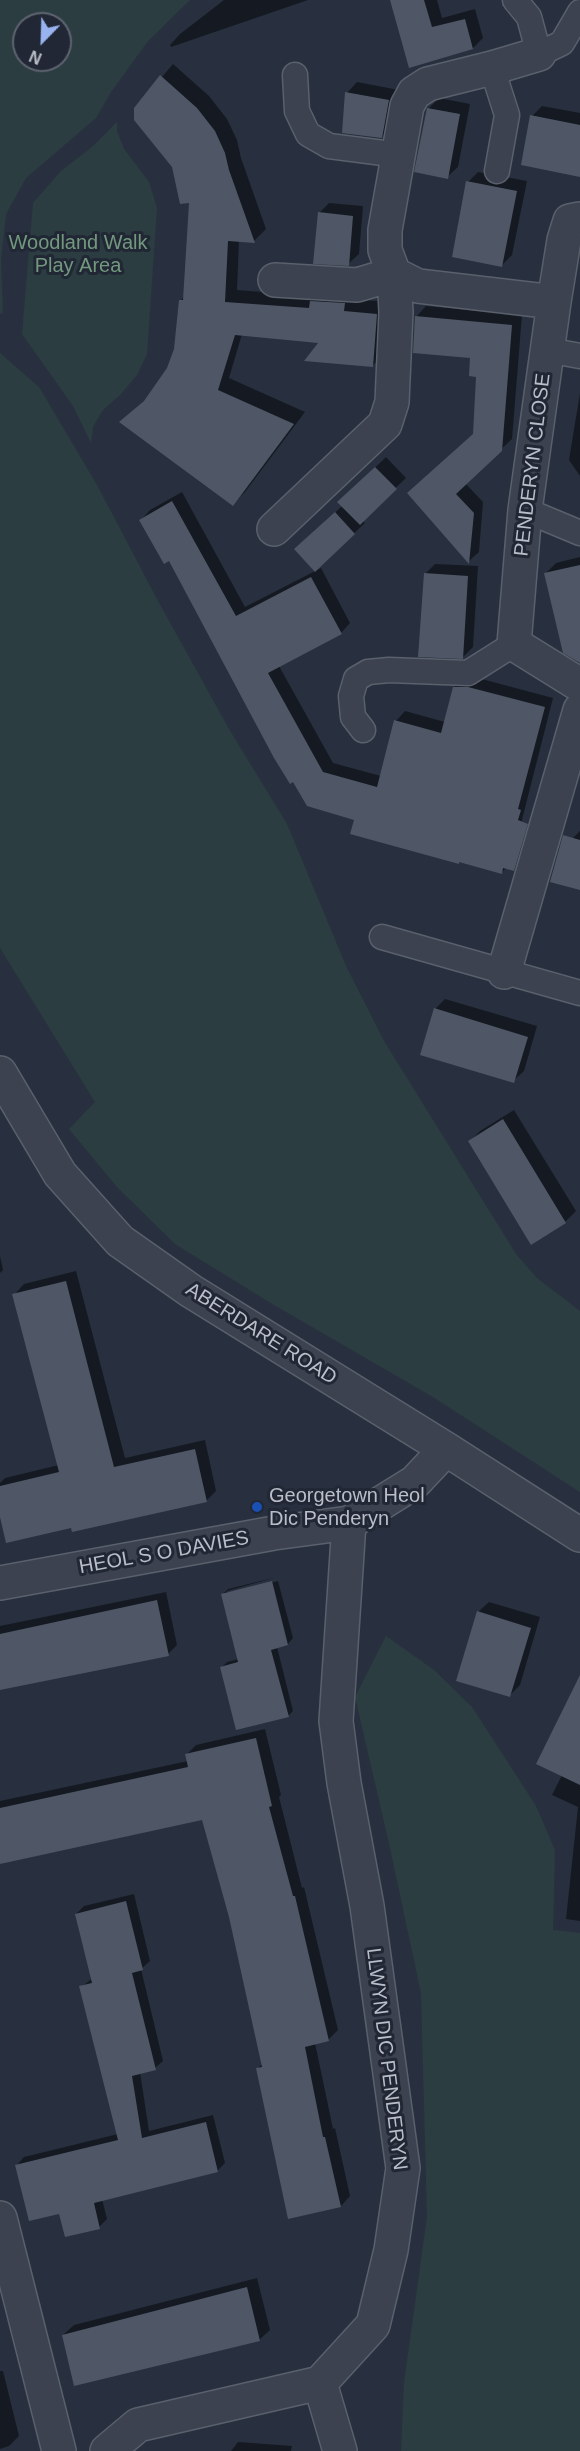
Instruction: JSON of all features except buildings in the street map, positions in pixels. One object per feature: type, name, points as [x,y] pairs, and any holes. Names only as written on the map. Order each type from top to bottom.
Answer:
[{"type":"street","points":[[274,530],[385,424],[392,402],[396,312],[394,274],[386,250],[384,230],[407,106],[414,93],[428,84],[539,54]]},
{"type":"street","name":"PENDERYN CLOSE","points":[[514,644],[525,510],[554,302],[564,240],[570,221],[580,219]]},
{"type":"street","points":[[275,280],[357,285],[394,274],[418,286],[554,302]]},
{"type":"street","points":[[514,644],[580,685]]},
{"type":"street","points":[[504,972],[580,710]]},
{"type":"street","name":"ABERDARE ROAD","points":[[0,1073],[60,1174],[120,1241],[191,1291],[580,1535]]},
{"type":"street","name":"HEOL S O DAVIES","points":[[0,1583],[274,1533],[349,1522],[416,1482],[446,1449]]},
{"type":"street","name":"LLWYN DIC PENDERYN","points":[[320,2384],[373,2325],[391,2250],[403,2168],[367,1906],[344,1783],[336,1721],[349,1522]]},
{"type":"street","points":[[0,2218],[59,2451]]},
{"type":"street","points":[[107,2451],[138,2425],[320,2384],[340,2451]]},
{"type":"lane","points":[[515,0],[529,17],[539,54],[562,43],[580,12]]},
{"type":"lane","points":[[492,68],[507,115],[496,171]]},
{"type":"lane","points":[[296,75],[297,111],[308,134],[329,146],[399,155]]},
{"type":"lane","points":[[547,350],[580,356]]},
{"type":"lane","points":[[525,510],[580,533]]},
{"type":"lane","points":[[363,730],[353,717],[351,696],[356,679],[368,672],[389,670],[468,673],[514,644]]},
{"type":"lane","points":[[382,937],[580,993]]},
{"type":"green space","points":[[0,0],[190,0],[148,41],[111,92],[96,118],[26,178],[6,214],[1,260],[3,313],[0,314]]},
{"type":"green space","name":"Woodland Walk Play Area","points":[[117,122],[117,131],[124,149],[149,182],[157,208],[147,354],[137,375],[102,411],[93,427],[91,443],[73,406],[22,334],[33,203],[61,171],[92,147]]},
{"type":"green space","points":[[0,353],[39,387],[97,485],[229,729],[287,824],[346,966],[384,1041],[516,1254],[537,1278],[580,1311],[580,1492],[433,1397],[274,1305],[175,1244],[117,1187],[69,1129],[95,1102],[0,948]]},
{"type":"green space","points":[[386,1636],[434,1670],[472,1707],[536,1806],[555,1850],[553,1930],[580,1933],[580,2451],[401,2451],[404,2383],[427,2217],[421,1993],[355,1697]]},
{"type":"place","name":"Georgetown Heol Dic Penderyn","points":[[257,1507]]}]
